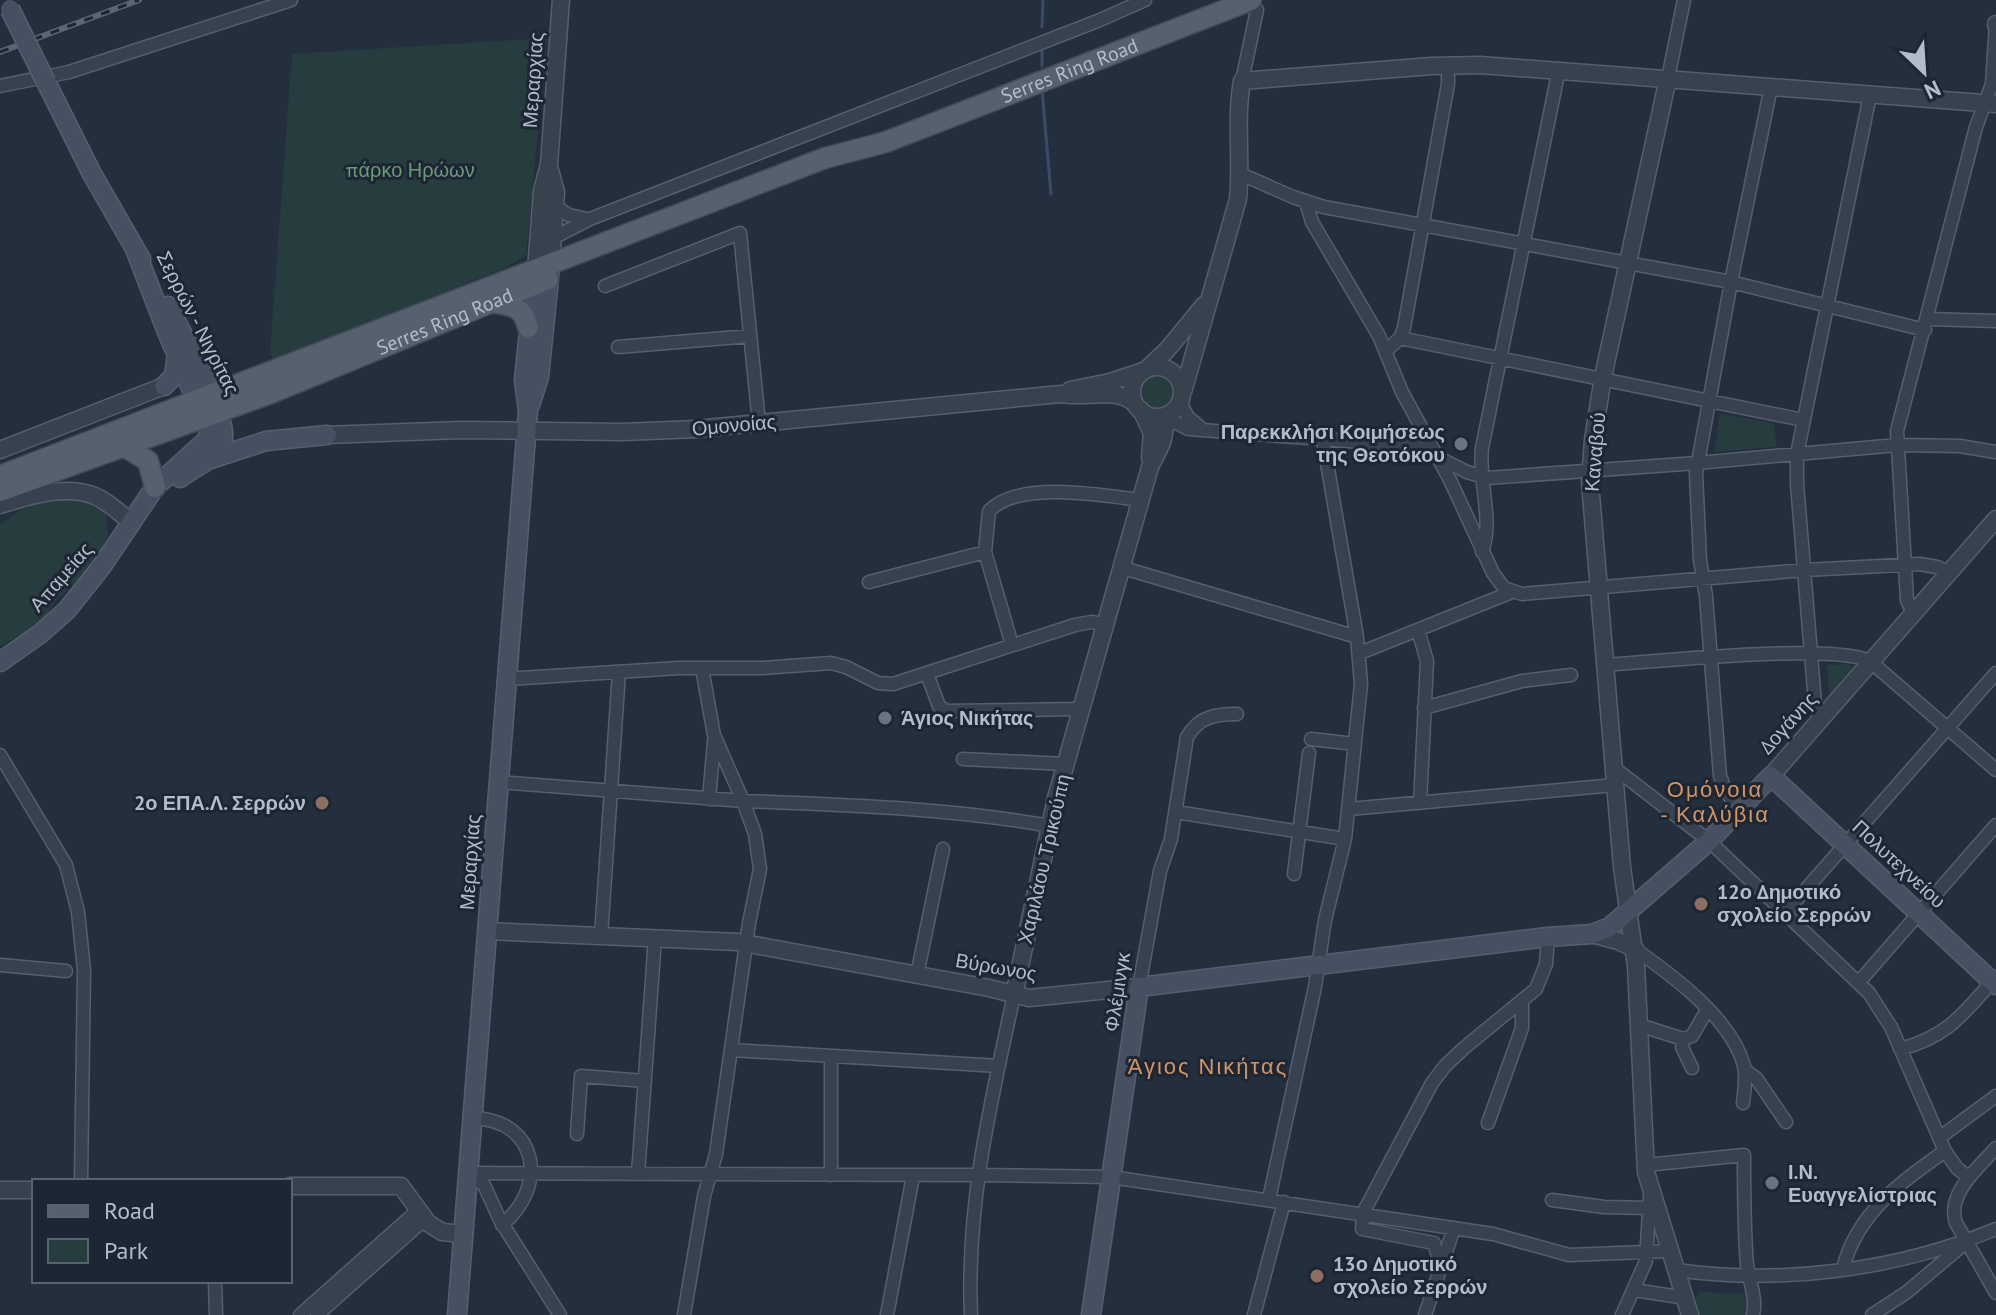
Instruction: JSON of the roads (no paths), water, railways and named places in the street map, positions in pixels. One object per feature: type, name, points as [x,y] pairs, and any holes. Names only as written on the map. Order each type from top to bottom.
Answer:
[{"type":"main road","name":"Σερρών - Νιγρίτας","points":[[6,0],[92,174],[125,227],[177,354],[225,435],[211,459]]},
{"type":"main road","name":"Serres Ring Road","points":[[0,476],[205,404],[542,274],[825,158],[886,142],[1254,5]]},
{"type":"main road","name":"Σερρών - Νιγρίτας","points":[[135,249],[167,304],[205,404],[210,434],[155,487],[137,516]]},
{"type":"main road","name":"Serres Ring Road","points":[[0,491],[124,446],[205,404],[351,362],[491,302],[542,274]]},
{"type":"main road","name":"Μεραρχίας","points":[[457,1315],[527,420],[524,380],[528,327],[542,274]]},
{"type":"main road","name":"Μεραρχίας","points":[[527,420],[539,377],[542,274]]},
{"type":"main road","points":[[491,302],[520,309],[528,327]]},
{"type":"main road","points":[[164,386],[174,376],[177,354]]},
{"type":"main road","points":[[164,386],[178,385],[205,404]]},
{"type":"main road","points":[[137,516],[196,466],[211,459],[266,441],[327,435]]},
{"type":"main road","points":[[124,446],[148,461],[155,487]]},
{"type":"main road","name":"Απαμείας","points":[[0,662],[40,634],[67,610],[91,582],[137,516]]},
{"type":"main road","name":"Δογάνης","points":[[1592,934],[1607,929],[1709,841],[1771,776]]},
{"type":"main road","name":"Πολυτεχνείου","points":[[1771,776],[1995,981]]},
{"type":"main road","name":"Βύρωνος","points":[[1139,987],[1592,934]]},
{"type":"main road","name":"Φλέμινγκ","points":[[1091,1315],[1139,987]]},
{"type":"street","points":[[0,86],[69,72],[291,0]]},
{"type":"street","name":"Μεραρχίας","points":[[542,274],[542,191],[549,164],[561,0]]},
{"type":"street","points":[[553,238],[590,219],[1112,16],[1145,0]]},
{"type":"street","name":"Καναβού","points":[[1684,0],[1603,377],[1590,471],[1622,867],[1635,949],[1646,1165],[1650,1188],[1688,1307]]},
{"type":"street","points":[[0,4],[11,28]]},
{"type":"street","name":"Χαριλάου Τρικούπη","points":[[971,1315],[972,1231],[978,1175],[1050,826],[1140,500],[1176,405],[1235,213],[1241,174],[1237,122],[1254,5]]},
{"type":"street","points":[[1913,613],[1907,603],[1898,425],[1976,127],[1991,104],[1996,24]]},
{"type":"street","points":[[1242,81],[1448,65],[1559,69],[1991,104]]},
{"type":"street","points":[[1386,351],[1400,338],[1448,84],[1448,65]]},
{"type":"street","points":[[1482,552],[1487,530],[1480,477],[1482,448],[1559,69]]},
{"type":"street","points":[[1740,809],[1721,780],[1700,560],[1697,463],[1771,87]]},
{"type":"street","points":[[1821,719],[1815,703],[1797,454],[1870,95]]},
{"type":"street","name":"Μεραρχίας","points":[[542,274],[553,238],[556,192],[549,164]]},
{"type":"street","points":[[1241,174],[1306,202],[1731,282],[1926,324],[1996,321]]},
{"type":"street","points":[[1306,202],[1312,222],[1386,351],[1402,392],[1458,495],[1482,552],[1497,580],[1512,592],[1522,594],[1805,570],[1905,565],[1931,565],[1948,572]]},
{"type":"street","points":[[554,206],[569,215],[590,219]]},
{"type":"street","points":[[605,286],[740,233],[759,423]]},
{"type":"street","points":[[1150,467],[1152,433],[1138,407],[1132,390],[1134,383],[1167,350],[1207,300]]},
{"type":"street","points":[[618,347],[750,336]]},
{"type":"street","points":[[1400,338],[1803,420]]},
{"type":"street","points":[[1061,394],[1146,369],[1165,367],[1182,384],[1176,405],[1179,425],[1188,429],[1415,446],[1480,477],[1503,478],[1897,445],[1960,446],[1996,452]]},
{"type":"street","points":[[0,450],[164,386]]},
{"type":"street","name":"Ομονοίας","points":[[327,435],[527,420],[646,432],[1061,394],[1081,397],[1117,394],[1127,397],[1138,407]]},
{"type":"street","points":[[1138,407],[1157,417],[1176,405]]},
{"type":"street","points":[[1159,451],[1177,436],[1201,428]]},
{"type":"street","points":[[1269,1199],[1325,920],[1344,844],[1361,684],[1360,653],[1323,440]]},
{"type":"street","points":[[0,505],[52,492],[83,492],[137,516]]},
{"type":"street","points":[[1012,645],[985,552],[989,511],[1007,500],[1037,492],[1140,500]]},
{"type":"street","name":"Δογάνης","points":[[1771,776],[1996,519]]},
{"type":"street","points":[[869,582],[985,552]]},
{"type":"street","points":[[1120,567],[1357,637]]},
{"type":"street","points":[[1360,653],[1512,592]]},
{"type":"street","points":[[506,679],[831,663],[887,685],[1083,622],[1104,624]]},
{"type":"street","points":[[1418,630],[1426,657],[1420,803]]},
{"type":"street","points":[[1604,665],[1711,658],[1851,655],[1871,662],[1996,770]]},
{"type":"street","points":[[684,1315],[701,1208],[716,1154],[760,858],[743,801],[714,735],[702,668]]},
{"type":"street","points":[[601,936],[619,672]]},
{"type":"street","points":[[1785,913],[1996,673]]},
{"type":"street","points":[[927,674],[939,706],[947,711],[1080,709]]},
{"type":"street","points":[[1424,708],[1522,681],[1571,675]]},
{"type":"street","name":"Φλέμινγκ","points":[[1139,987],[1160,871],[1169,847],[1176,812],[1185,743],[1190,732],[1207,717],[1237,714]]},
{"type":"street","points":[[709,799],[714,735]]},
{"type":"street","points":[[1311,739],[1355,744]]},
{"type":"street","points":[[1294,874],[1309,753]]},
{"type":"street","points":[[0,755],[66,865],[78,912],[84,970],[81,1179]]},
{"type":"street","points":[[963,759],[1065,764]]},
{"type":"street","points":[[1613,767],[1709,841],[1859,982],[1881,1009],[1945,1151],[1969,1178]]},
{"type":"street","points":[[497,782],[709,799],[894,809],[1003,818],[1050,826]]},
{"type":"street","points":[[1349,809],[1615,785]]},
{"type":"street","points":[[1176,812],[1299,831],[1344,844]]},
{"type":"street","points":[[1859,982],[1996,825]]},
{"type":"street","points":[[917,975],[943,849]]},
{"type":"street","name":"Βύρωνος","points":[[487,931],[746,943],[1034,998],[1139,987]]},
{"type":"street","points":[[1592,934],[1635,949],[1679,982],[1718,1021],[1740,1053],[1745,1070],[1743,1103]]},
{"type":"street","points":[[1441,1266],[1434,1243],[1362,1229],[1363,1213],[1404,1132],[1438,1075],[1464,1048],[1536,989],[1546,964],[1548,937]]},
{"type":"street","points":[[638,1174],[655,938]]},
{"type":"street","points":[[0,965],[66,971]]},
{"type":"street","points":[[1900,1049],[1945,1031],[1995,981]]},
{"type":"street","points":[[1488,1123],[1522,1028],[1522,1000]]},
{"type":"street","points":[[1639,1025],[1683,1039],[1692,1036],[1707,1010]]},
{"type":"street","points":[[1683,1039],[1682,1047],[1692,1068]]},
{"type":"street","points":[[731,1050],[999,1066]]},
{"type":"street","points":[[831,1056],[831,1175]]},
{"type":"street","points":[[1745,1070],[1756,1078],[1786,1122]]},
{"type":"street","points":[[577,1134],[581,1076],[645,1081]]},
{"type":"street","points":[[1939,1138],[1996,1096]]},
{"type":"street","points":[[473,1118],[496,1122],[516,1136],[528,1151],[532,1173],[521,1202],[502,1225]]},
{"type":"street","points":[[1996,1148],[1957,1195],[1953,1211],[1956,1223],[1996,1293]]},
{"type":"street","points":[[1843,1269],[1854,1235],[1872,1211],[1945,1151]]},
{"type":"street","points":[[1646,1165],[1744,1155],[1748,1277],[1755,1298],[1753,1315]]},
{"type":"street","points":[[467,1173],[1111,1177],[1454,1228],[1511,1238],[1569,1255],[1669,1251]]},
{"type":"street","points":[[467,1173],[484,1185],[502,1225],[560,1315]]},
{"type":"street","points":[[887,1315],[913,1176]]},
{"type":"street","points":[[292,1186],[397,1185],[405,1189],[421,1216],[440,1231],[464,1234]]},
{"type":"street","points":[[1622,1315],[1644,1268],[1650,1188]]},
{"type":"street","points":[[0,1190],[32,1190]]},
{"type":"street","points":[[1552,1200],[1604,1207],[1649,1208]]},
{"type":"street","points":[[1254,1315],[1284,1202]]},
{"type":"street","points":[[300,1315],[421,1216]]},
{"type":"street","points":[[317,1315],[421,1216]]},
{"type":"street","points":[[1425,1315],[1454,1228]]},
{"type":"street","points":[[1676,1270],[1748,1277],[1843,1269],[1896,1260],[1967,1241],[1996,1229]]},
{"type":"street","points":[[1872,1315],[1907,1292],[1967,1241]]},
{"type":"street","points":[[215,1283],[216,1315]]},
{"type":"street","points":[[1634,1290],[1688,1307]]},
{"type":"waterway","points":[[1042,27],[1043,0]]},
{"type":"waterway","points":[[1042,48],[1042,66]]},
{"type":"waterway","points":[[1042,90],[1051,194]]},
{"type":"railway","points":[[0,52],[139,0]]},
{"type":"place","name":"Παρεκκλήσι Κοιμήσεως της Θεοτόκου","points":[[1461,444]]},
{"type":"place","name":"Άγιος Νικήτας","points":[[885,718]]},
{"type":"place","name":"2ο ΕΠΑ.Λ. Σερρών","points":[[322,803]]},
{"type":"place","name":"12ο Δημοτικό σχολείο Σερρών","points":[[1701,904]]},
{"type":"place","name":"Ι.Ν. Ευαγγελίστριας","points":[[1772,1183]]},
{"type":"place","name":"13ο Δημοτικό σχολείο Σερρών","points":[[1317,1276]]},
{"type":"district","name":"Ομόνοια - Καλύβια","points":[[1715,802]]},
{"type":"district","name":"Άγιος Νικήτας","points":[[1208,1066]]},
{"type":"park label","name":"πάρκο Ηρώων","points":[[410,170]]}]
